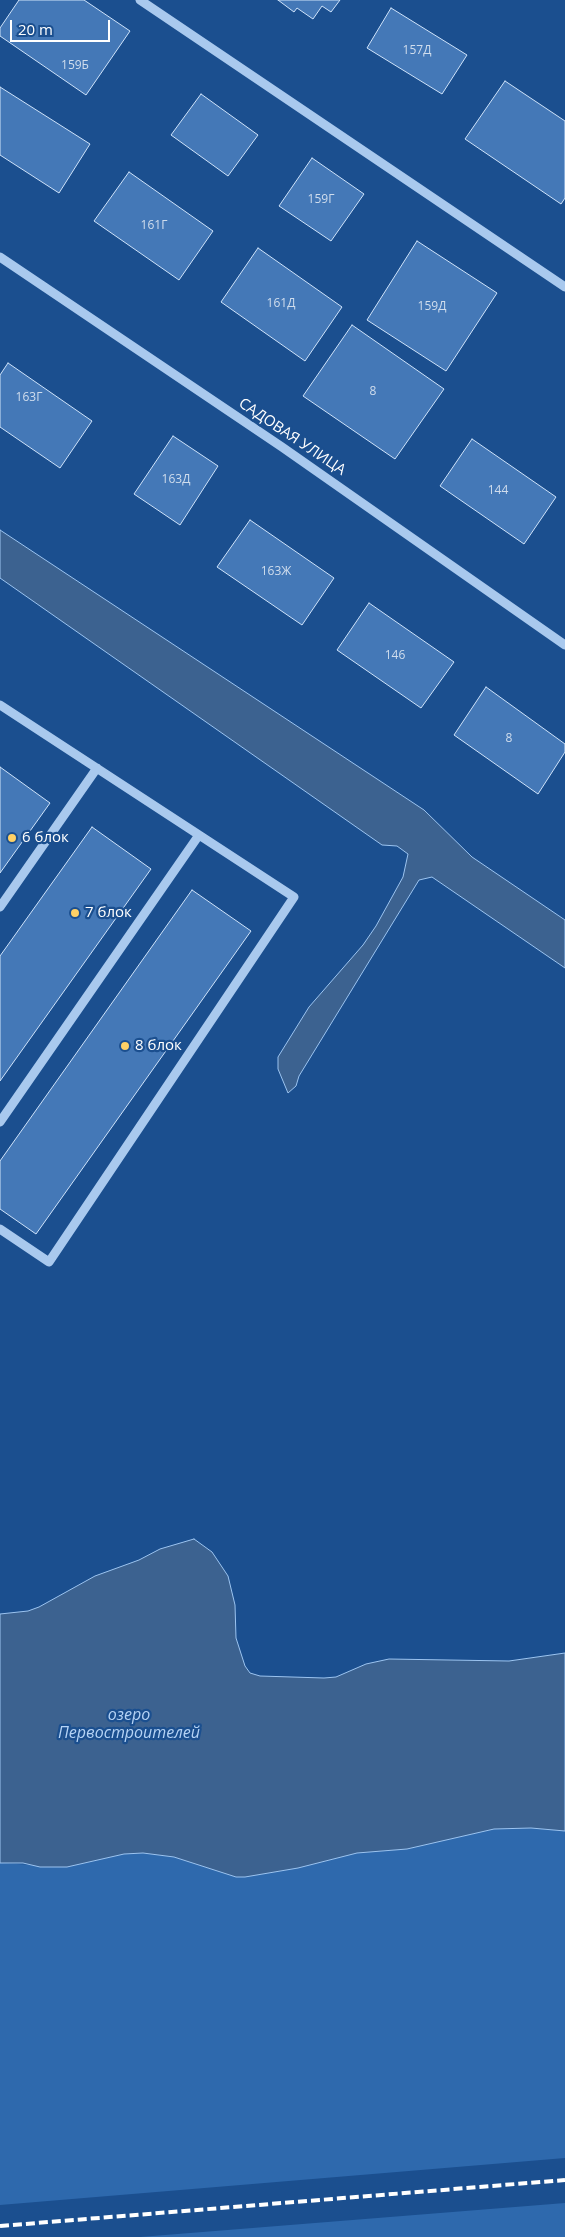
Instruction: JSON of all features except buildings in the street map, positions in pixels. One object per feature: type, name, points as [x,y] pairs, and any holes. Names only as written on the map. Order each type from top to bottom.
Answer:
[{"type":"street","points":[[140,0],[565,287]]},
{"type":"street","name":"САДОВАЯ УЛИЦА","points":[[0,257],[282,447],[565,645]]},
{"type":"street","points":[[0,705],[294,897],[50,1262],[0,1229]]},
{"type":"street","points":[[0,907],[97,768]]},
{"type":"street","points":[[0,1122],[199,835]]},
{"type":"shaded area","points":[[531,1828],[565,1831],[565,2158],[0,2205],[0,1863],[67,1867],[124,1854],[143,1853],[174,1857],[236,1877],[245,1877],[298,1868],[357,1853],[407,1849],[494,1829]]},
{"type":"shaded area","points":[[565,2203],[565,2237],[140,2237]]},
{"type":"water","points":[[0,530],[424,810],[472,857],[565,920],[565,968],[432,877],[419,880],[299,1076],[296,1086],[288,1093],[278,1069],[278,1057],[309,1007],[363,945],[376,926],[403,877],[408,854],[397,846],[382,845],[0,578]]},
{"type":"water","name":"озеро Первостроителей","points":[[194,1539],[212,1552],[228,1576],[235,1605],[236,1638],[245,1666],[250,1673],[260,1676],[324,1678],[336,1677],[366,1664],[389,1659],[509,1661],[565,1653],[565,1831],[531,1828],[494,1829],[407,1849],[357,1853],[298,1868],[245,1877],[236,1877],[174,1857],[143,1853],[124,1854],[67,1867],[40,1867],[23,1863],[0,1863],[0,1614],[28,1611],[39,1607],[95,1576],[139,1560],[160,1549]]},
{"type":"railway","points":[[0,2226],[565,2180]]},
{"type":"place","name":"6 блок","points":[[12,838]]},
{"type":"place","name":"7 блок","points":[[75,913]]},
{"type":"place","name":"8 блок","points":[[125,1046]]}]
